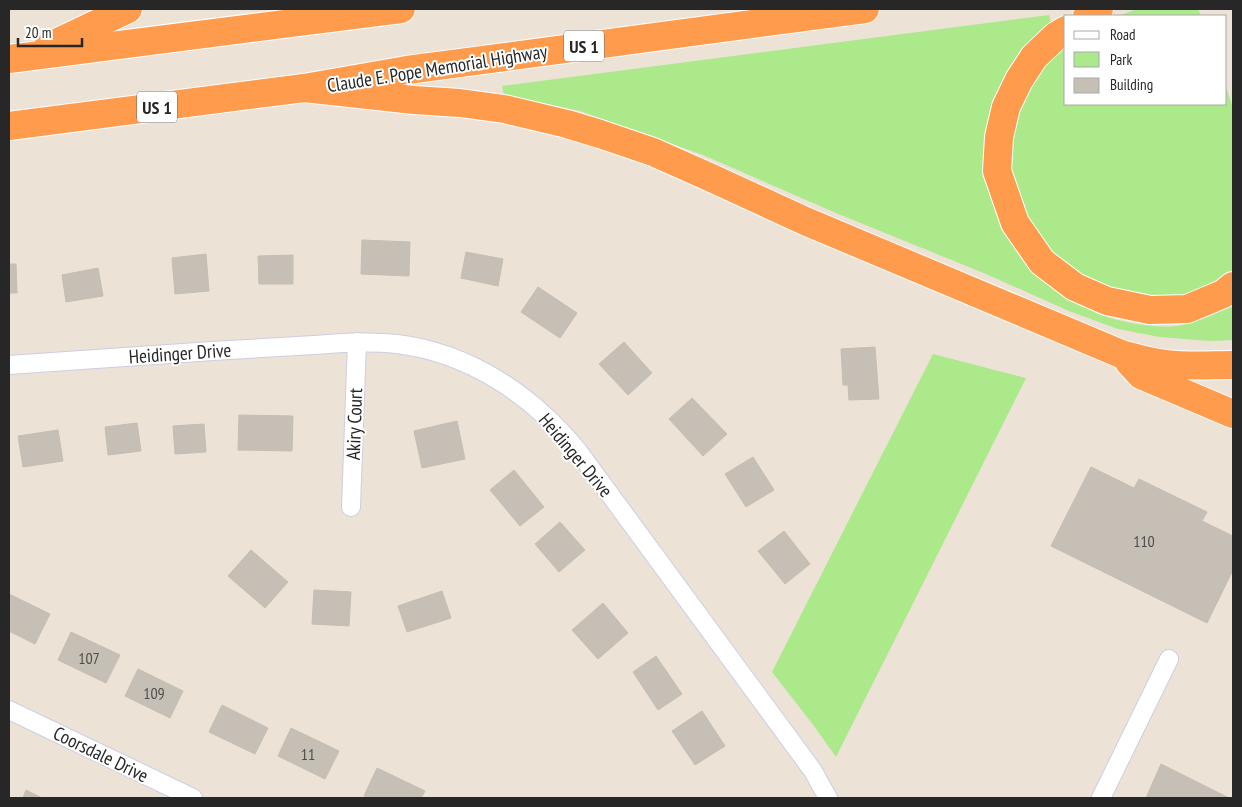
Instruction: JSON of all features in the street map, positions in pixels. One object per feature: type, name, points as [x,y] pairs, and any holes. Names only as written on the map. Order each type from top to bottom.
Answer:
[{"type":"highway","points":[[17,58],[128,9]]},
{"type":"highway","points":[[17,58],[400,9]]},
{"type":"highway","name":"Claude E. Pope Memorial Highway","points":[[9,126],[304,88],[407,70],[865,9]]},
{"type":"highway","points":[[1089,15],[1100,9]]},
{"type":"highway","points":[[1064,31],[1056,36],[1034,57],[1019,80],[1006,108],[999,138],[997,171],[1015,222],[1042,262],[1075,287],[1107,301],[1150,310],[1187,309],[1223,294],[1233,286]]},
{"type":"highway","points":[[304,88],[496,108],[600,134],[653,152],[814,225],[1121,354],[1165,364],[1187,366],[1233,365]]},
{"type":"highway","points":[[1121,354],[1141,375],[1233,414]]},
{"type":"street","name":"Heidinger Drive","points":[[9,365],[357,342],[410,346],[464,362],[511,388],[538,409],[570,442],[813,771],[828,798]]},
{"type":"street","name":"Akiry Court","points":[[351,507],[357,342]]},
{"type":"street","points":[[1101,798],[1169,659]]},
{"type":"street","name":"Coorsdale Drive","points":[[9,710],[193,798]]},
{"type":"green space","points":[[1137,9],[1198,9],[1201,15],[1121,15]]},
{"type":"green space","points":[[1049,15],[1052,25],[1041,30],[1020,56],[989,153],[1074,301],[1107,317],[1163,327],[1189,323],[1233,306],[1233,340],[1210,341],[1160,337],[1118,329],[1069,311],[703,155],[580,111],[504,95],[502,86]]},
{"type":"green space","points":[[1064,44],[1064,105],[1227,105],[1227,90],[1233,108],[1233,270],[1194,294],[1163,300],[1101,289],[1046,250],[1025,218],[1013,186],[1010,156],[1016,116],[1028,86],[1050,54]]},
{"type":"green space","points":[[933,354],[1026,378],[836,757],[772,672]]},
{"type":"building","points":[[362,240],[410,242],[409,276],[361,274]]},
{"type":"building","points":[[466,252],[503,259],[498,286],[461,278]]},
{"type":"building","points":[[206,254],[209,291],[175,294],[172,258]]},
{"type":"building","points":[[293,255],[293,284],[259,284],[258,256]]},
{"type":"building","points":[[9,264],[16,264],[17,293],[9,293]]},
{"type":"building","points":[[98,268],[103,296],[66,302],[62,275]]},
{"type":"building","points":[[538,287],[577,313],[560,338],[521,312]]},
{"type":"building","points":[[624,342],[652,373],[628,395],[599,364]]},
{"type":"building","points":[[875,347],[879,399],[849,400],[848,385],[843,385],[841,349]]},
{"type":"building","points":[[692,398],[727,434],[703,456],[669,419]]},
{"type":"building","points":[[239,415],[293,416],[292,451],[238,450]]},
{"type":"building","points":[[457,421],[465,459],[422,468],[414,431]]},
{"type":"building","points":[[137,423],[141,451],[108,455],[105,427]]},
{"type":"building","points":[[204,424],[206,452],[175,454],[173,426]]},
{"type":"building","points":[[58,430],[63,461],[23,467],[18,436]]},
{"type":"building","points":[[753,457],[774,490],[746,507],[725,474]]},
{"type":"building","points":[[1091,467],[1134,488],[1139,479],[1207,512],[1202,521],[1233,536],[1233,570],[1207,623],[1051,546]]},
{"type":"building","points":[[514,470],[544,507],[520,526],[490,490]]},
{"type":"building","points":[[560,522],[585,550],[559,572],[535,544]]},
{"type":"building","points":[[784,531],[810,564],[785,584],[758,551]]},
{"type":"building","points":[[251,550],[288,582],[265,608],[228,576]]},
{"type":"building","points":[[314,590],[351,592],[349,626],[312,624]]},
{"type":"building","points":[[442,591],[451,618],[407,632],[398,606]]},
{"type":"building","points":[[9,594],[50,614],[35,644],[9,631]]},
{"type":"building","points":[[603,603],[628,633],[598,659],[572,630]]},
{"type":"building","points":[[71,632],[120,655],[106,683],[58,660]]},
{"type":"building","points":[[656,656],[682,694],[658,710],[633,672]]},
{"type":"building","points":[[138,669],[183,691],[170,718],[125,696]]},
{"type":"building","points":[[222,705],[268,728],[255,754],[209,732]]},
{"type":"building","points":[[702,711],[725,746],[695,765],[672,731]]},
{"type":"building","points":[[291,728],[339,751],[325,779],[278,756]]},
{"type":"building","points":[[1161,764],[1229,798],[1146,798]]},
{"type":"building","points":[[377,768],[425,791],[421,798],[369,798],[364,796]]},
{"type":"building","points":[[26,790],[42,798],[23,798]]}]
